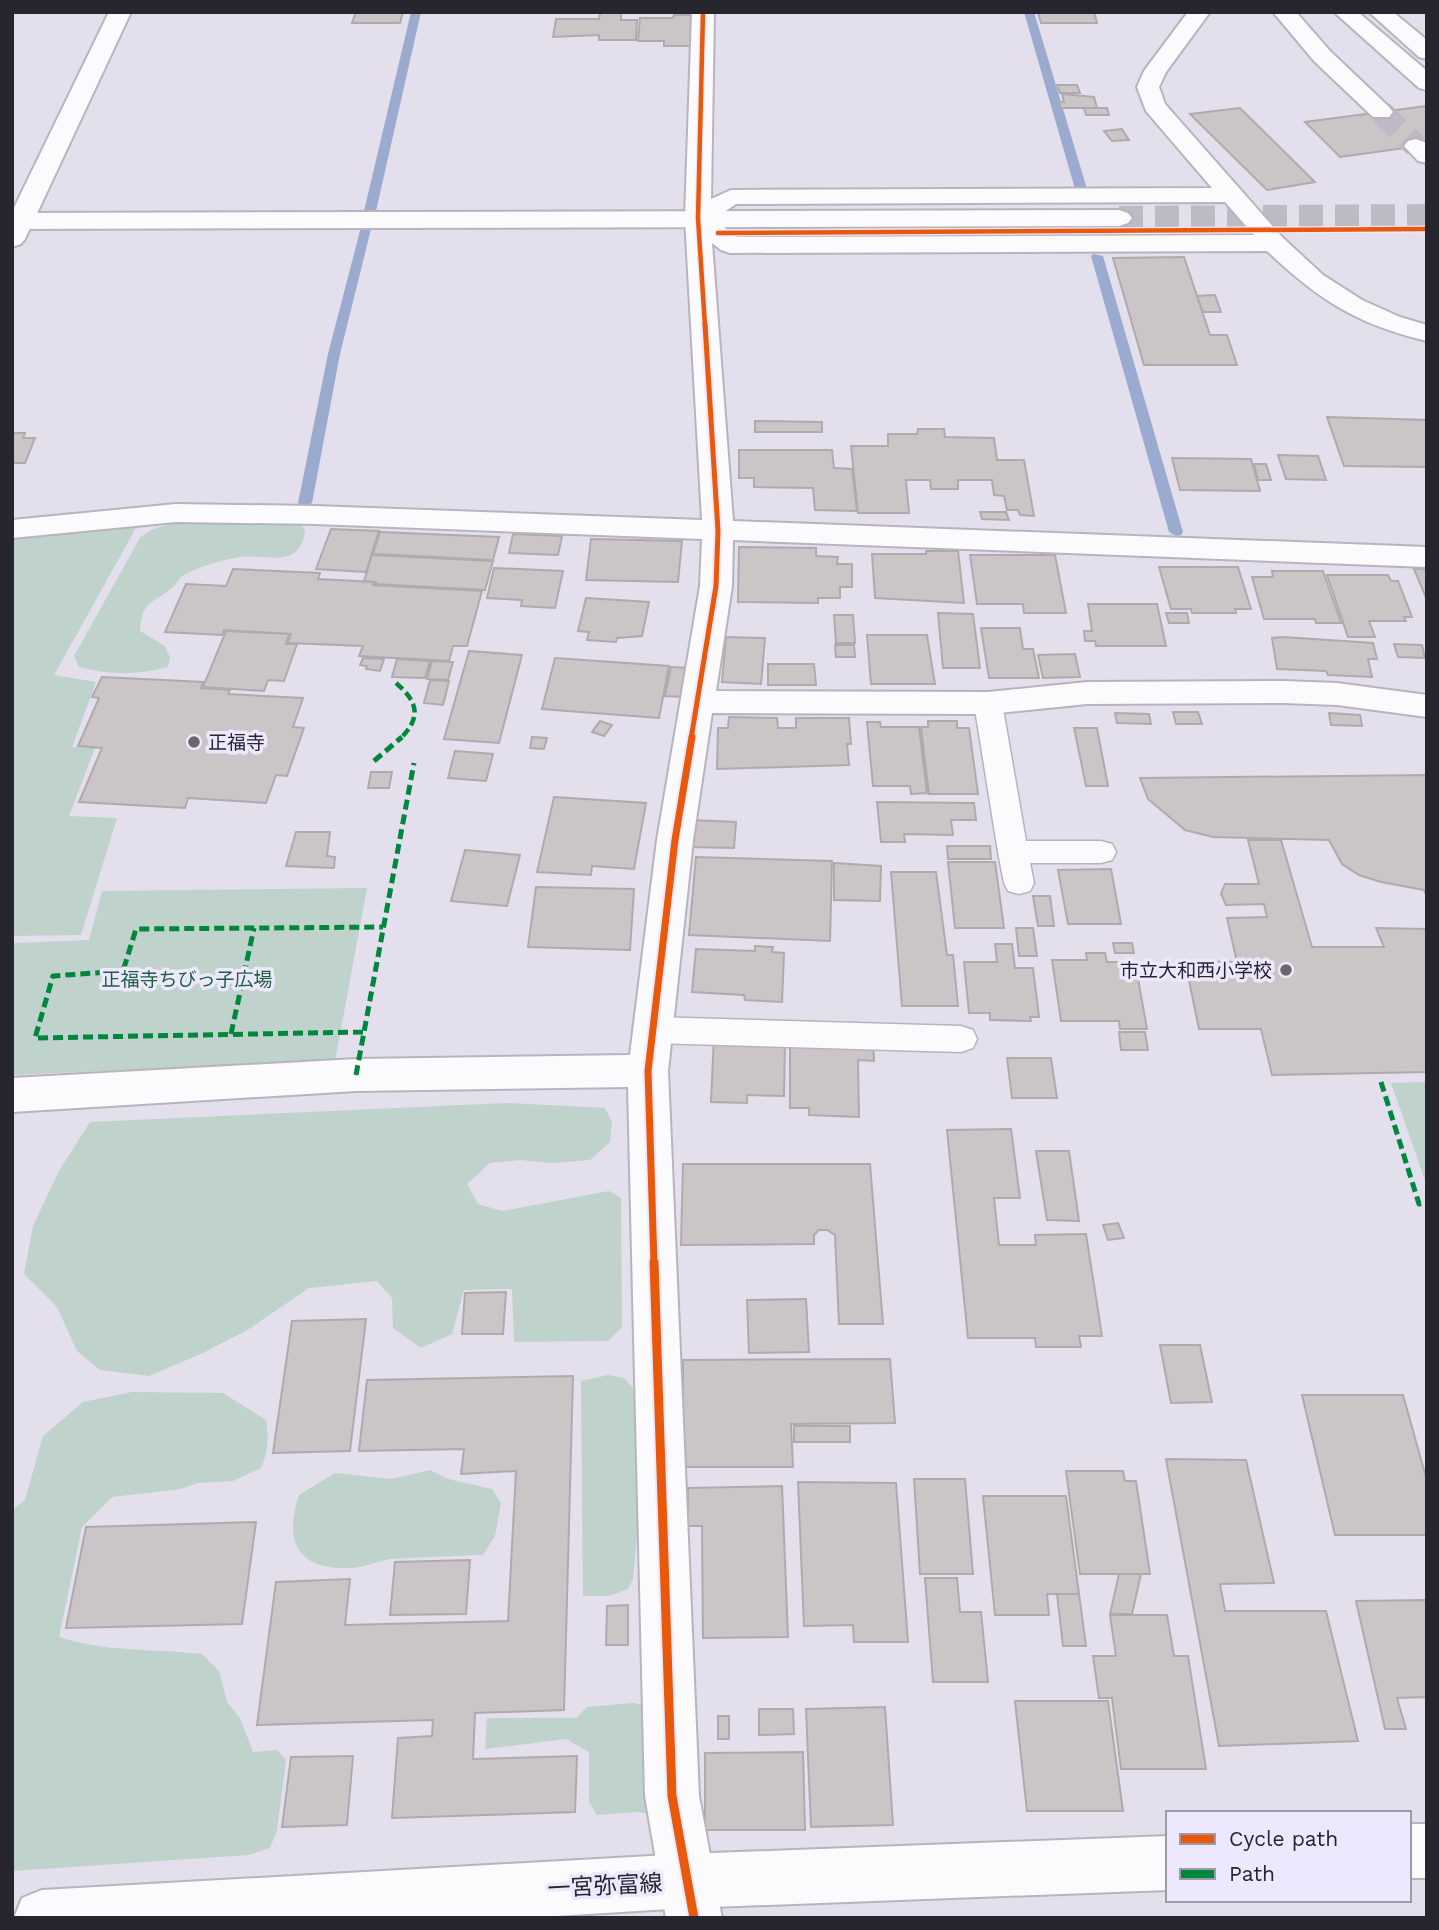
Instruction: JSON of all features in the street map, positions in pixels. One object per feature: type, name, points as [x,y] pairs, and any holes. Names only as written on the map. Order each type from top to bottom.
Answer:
[{"type":"main road","points":[[120,12],[15,227],[698,218],[1119,218]]},
{"type":"main road","points":[[690,1900],[672,1796],[651,1051],[676,840],[716,586],[718,531],[698,218],[703,12]]},
{"type":"main road","points":[[1199,12],[1155,71],[1148,87],[1154,106],[1163,119],[1274,243],[1314,281],[1353,306],[1390,323],[1427,333]]},
{"type":"main road","points":[[1283,12],[1322,56],[1381,112]]},
{"type":"main road","points":[[1345,12],[1427,83]]},
{"type":"main road","points":[[1380,12],[1427,52]]},
{"type":"main road","points":[[698,218],[731,197],[1232,195]]},
{"type":"main road","points":[[698,218],[730,245],[1274,243]]},
{"type":"main road","points":[[12,529],[176,513],[503,520],[718,531],[1427,556]]},
{"type":"main road","points":[[698,702],[988,703],[1087,693],[1283,692],[1337,694],[1427,706]]},
{"type":"main road","points":[[12,1095],[356,1075],[651,1051]]},
{"type":"main road","name":"一宮弥富線","points":[[42,1918],[690,1900],[1166,1863]]},
{"type":"lane","points":[[988,703],[1019,883]]},
{"type":"lane","points":[[1013,852],[1101,852]]},
{"type":"lane","points":[[651,1051],[961,1039]]},
{"type":"green space","points":[[218,521],[299,524],[305,530],[302,543],[297,551],[290,555],[240,557],[204,566],[184,575],[173,587],[149,604],[143,613],[140,631],[165,646],[170,658],[168,667],[124,673],[79,667],[74,656],[140,538],[166,525]]},
{"type":"green space","points":[[137,526],[54,675],[96,682],[72,747],[95,748],[69,816],[117,818],[81,935],[12,936],[12,539]]},
{"type":"green space","name":"正福寺ちびっ子広場","points":[[367,888],[335,1061],[12,1075],[14,943],[89,940],[102,891]]},
{"type":"green space","points":[[1427,1082],[1427,1186],[1391,1083]]},
{"type":"green space","points":[[506,1103],[605,1108],[612,1122],[610,1142],[590,1160],[490,1163],[467,1184],[478,1204],[502,1211],[609,1191],[621,1198],[622,1327],[608,1341],[514,1342],[512,1289],[464,1290],[452,1334],[421,1348],[393,1328],[392,1298],[377,1281],[309,1288],[249,1329],[203,1353],[149,1376],[100,1370],[77,1351],[57,1307],[24,1274],[33,1226],[59,1171],[90,1122]]},
{"type":"green space","points":[[608,1375],[624,1378],[633,1388],[642,1478],[633,1579],[628,1589],[609,1596],[583,1596],[581,1381]]},
{"type":"green space","points":[[132,1392],[223,1393],[266,1420],[268,1439],[265,1456],[261,1468],[233,1481],[197,1483],[181,1489],[112,1497],[82,1527],[59,1637],[112,1648],[202,1654],[219,1671],[227,1702],[240,1718],[253,1752],[277,1750],[286,1760],[277,1830],[270,1848],[248,1855],[12,1871],[12,1510],[25,1500],[43,1436],[83,1402]]},
{"type":"green space","points":[[430,1470],[448,1479],[492,1489],[501,1503],[495,1536],[483,1555],[391,1559],[349,1568],[317,1564],[306,1558],[298,1549],[293,1526],[299,1495],[335,1473],[391,1479]]},
{"type":"green space","points":[[633,1703],[656,1707],[660,1815],[637,1812],[597,1815],[589,1802],[589,1752],[566,1739],[485,1749],[487,1718],[576,1718],[587,1707]]},
{"type":"building","points":[[356,12],[403,12],[400,23],[352,23]]},
{"type":"building","points":[[1038,12],[1094,12],[1097,23],[1041,23]]},
{"type":"building","points":[[600,13],[621,13],[621,20],[637,20],[636,40],[599,40],[599,35],[553,37],[556,19],[599,19]]},
{"type":"building","points":[[674,15],[691,15],[690,46],[664,46],[664,41],[638,41],[640,18],[673,18]]},
{"type":"building","points":[[1057,85],[1077,85],[1080,93],[1060,93]]},
{"type":"building","points":[[1062,94],[1094,97],[1097,108],[1061,108],[1059,102],[1064,102]]},
{"type":"building","points":[[1427,106],[1427,145],[1340,157],[1305,122]]},
{"type":"building","points":[[1084,108],[1107,108],[1109,115],[1086,115]]},
{"type":"building","points":[[1240,108],[1315,182],[1267,190],[1190,114]]},
{"type":"building","points":[[1122,129],[1129,140],[1112,141],[1104,131]]},
{"type":"building","points":[[1184,257],[1210,335],[1227,335],[1237,365],[1144,365],[1113,258]]},
{"type":"building","points":[[1215,295],[1221,312],[1203,312],[1197,296]]},
{"type":"building","points":[[1327,417],[1427,420],[1427,467],[1344,466]]},
{"type":"building","points":[[755,421],[822,422],[822,432],[755,432]]},
{"type":"building","points":[[918,429],[944,429],[945,437],[994,438],[997,460],[1024,460],[1034,516],[1020,515],[1018,510],[1007,510],[1004,496],[994,495],[992,480],[958,480],[958,489],[931,489],[930,480],[906,480],[909,513],[858,513],[851,446],[888,446],[888,434],[917,434]]},
{"type":"building","points":[[12,433],[25,433],[23,438],[35,438],[25,463],[12,463]]},
{"type":"building","points":[[739,450],[832,450],[834,468],[852,469],[857,511],[815,510],[813,488],[754,487],[754,478],[739,478]]},
{"type":"building","points":[[1278,455],[1318,456],[1326,480],[1286,479]]},
{"type":"building","points":[[1172,458],[1251,459],[1260,491],[1180,490]]},
{"type":"building","points":[[1254,464],[1266,464],[1271,480],[1258,480]]},
{"type":"building","points":[[980,512],[1006,512],[1009,520],[982,519]]},
{"type":"building","points":[[331,529],[379,531],[366,572],[316,569]]},
{"type":"building","points":[[380,532],[499,537],[493,560],[373,554]]},
{"type":"building","points":[[513,534],[562,536],[558,555],[509,553]]},
{"type":"building","points":[[591,539],[682,541],[678,582],[586,580]]},
{"type":"building","points":[[739,547],[816,548],[816,556],[838,557],[837,564],[852,564],[852,587],[840,587],[840,598],[818,598],[818,603],[738,602]]},
{"type":"building","points":[[926,551],[958,551],[964,603],[875,598],[872,554],[926,554]]},
{"type":"building","points":[[372,555],[493,561],[485,590],[375,584],[376,582],[364,581]]},
{"type":"building","points":[[970,555],[1055,555],[1066,613],[1024,613],[1023,604],[977,604]]},
{"type":"building","points":[[1159,567],[1238,567],[1251,609],[1235,609],[1236,613],[1192,613],[1191,609],[1171,609]]},
{"type":"building","points":[[494,568],[563,571],[555,608],[521,606],[522,600],[487,598]]},
{"type":"building","points":[[233,569],[320,573],[318,579],[482,591],[467,646],[453,646],[449,661],[359,656],[363,646],[288,643],[291,634],[224,630],[222,635],[165,632],[186,584],[226,586]]},
{"type":"building","points":[[1414,569],[1427,569],[1427,600]]},
{"type":"building","points":[[1272,571],[1323,571],[1341,623],[1316,623],[1315,619],[1264,619],[1252,577],[1273,577]]},
{"type":"building","points":[[1327,575],[1388,575],[1391,581],[1398,581],[1412,617],[1404,617],[1406,621],[1369,621],[1375,637],[1348,637]]},
{"type":"building","points":[[586,598],[649,602],[642,636],[617,638],[616,642],[587,640],[589,632],[578,631]]},
{"type":"building","points":[[1088,604],[1157,604],[1166,646],[1096,646],[1095,641],[1085,641],[1084,631],[1092,631]]},
{"type":"building","points":[[938,613],[973,614],[980,668],[943,668]]},
{"type":"building","points":[[1166,613],[1187,613],[1189,623],[1169,623]]},
{"type":"building","points":[[834,615],[853,615],[855,643],[836,643]]},
{"type":"building","points":[[981,628],[1020,628],[1023,649],[1033,649],[1039,678],[989,678]]},
{"type":"building","points":[[226,631],[289,634],[286,644],[297,644],[284,681],[268,680],[264,691],[203,687]]},
{"type":"building","points":[[867,635],[927,635],[935,684],[871,684]]},
{"type":"building","points":[[726,637],[765,638],[761,684],[722,682]]},
{"type":"building","points":[[1272,638],[1373,643],[1377,659],[1368,659],[1372,677],[1328,675],[1326,671],[1277,669]]},
{"type":"building","points":[[1394,644],[1422,645],[1425,658],[1398,657]]},
{"type":"building","points":[[835,645],[854,645],[855,657],[836,657]]},
{"type":"building","points":[[469,651],[522,655],[499,743],[444,739]]},
{"type":"building","points":[[1075,654],[1080,677],[1043,678],[1038,655]]},
{"type":"building","points":[[363,658],[384,659],[380,671],[366,669],[367,666],[360,665]]},
{"type":"building","points":[[555,658],[669,666],[659,718],[542,709]]},
{"type":"building","points":[[397,659],[430,661],[425,678],[392,677]]},
{"type":"building","points":[[432,661],[453,662],[448,680],[427,679]]},
{"type":"building","points":[[768,664],[814,664],[816,685],[768,685]]},
{"type":"building","points":[[671,667],[690,668],[685,697],[665,696]]},
{"type":"building","points":[[102,677],[203,682],[201,688],[230,690],[228,694],[303,698],[293,727],[304,728],[287,776],[276,775],[266,803],[188,798],[185,808],[79,802],[102,748],[78,746],[99,698],[92,697]]},
{"type":"building","points":[[430,680],[449,681],[443,705],[424,703]]},
{"type":"building","points":[[1173,712],[1198,712],[1202,724],[1176,724]]},
{"type":"building","points":[[1115,713],[1149,714],[1151,724],[1117,723]]},
{"type":"building","points":[[1329,713],[1360,715],[1362,726],[1331,725]]},
{"type":"building","points":[[729,717],[777,718],[778,728],[796,728],[796,718],[849,718],[849,765],[717,769],[718,728],[728,728]]},
{"type":"building","points":[[600,721],[612,725],[604,736],[592,732]]},
{"type":"building","points":[[928,721],[957,721],[957,728],[969,728],[978,794],[929,794],[921,727],[928,727]]},
{"type":"building","points":[[867,722],[880,722],[881,727],[919,727],[927,793],[911,794],[910,786],[873,786]]},
{"type":"building","points":[[1074,728],[1097,728],[1108,786],[1086,786]]},
{"type":"building","points":[[532,737],[547,738],[544,749],[530,748]]},
{"type":"building","points":[[455,751],[493,754],[486,781],[448,778]]},
{"type":"building","points":[[371,772],[392,772],[389,788],[368,788]]},
{"type":"building","points":[[1427,775],[1427,896],[1424,890],[1359,875],[1342,864],[1329,840],[1213,837],[1185,830],[1148,799],[1140,778]]},
{"type":"building","points":[[554,797],[646,803],[634,869],[592,866],[591,875],[537,872]]},
{"type":"building","points":[[877,802],[974,803],[976,820],[951,820],[953,835],[904,834],[905,842],[881,842]]},
{"type":"building","points":[[691,820],[736,822],[734,848],[689,847]]},
{"type":"building","points":[[296,832],[330,832],[327,856],[335,857],[334,868],[286,866]]},
{"type":"building","points":[[1248,840],[1281,840],[1312,947],[1384,947],[1376,928],[1427,929],[1427,1072],[1272,1075],[1261,1029],[1199,1029],[1185,961],[1237,962],[1227,918],[1267,917],[1264,904],[1226,905],[1221,894],[1225,884],[1259,884]]},
{"type":"building","points":[[947,846],[990,846],[991,859],[948,859]]},
{"type":"building","points":[[465,850],[520,855],[507,906],[451,901]]},
{"type":"building","points":[[696,857],[832,861],[830,941],[689,935]]},
{"type":"building","points":[[948,862],[995,862],[1004,928],[955,928]]},
{"type":"building","points":[[834,863],[881,866],[880,901],[834,900]]},
{"type":"building","points":[[1111,869],[1121,924],[1068,924],[1058,870]]},
{"type":"building","points":[[891,872],[936,872],[947,955],[953,955],[958,1006],[902,1006]]},
{"type":"building","points":[[536,887],[634,889],[630,950],[528,947]]},
{"type":"building","points":[[1033,896],[1050,896],[1054,926],[1038,926]]},
{"type":"building","points":[[1016,928],[1033,928],[1037,956],[1019,956]]},
{"type":"building","points":[[1113,943],[1132,943],[1134,953],[1115,953]]},
{"type":"building","points":[[995,944],[1012,944],[1015,968],[1033,968],[1039,1017],[1030,1017],[1031,1021],[990,1020],[990,1013],[969,1013],[964,962],[997,962]]},
{"type":"building","points":[[755,946],[773,947],[772,952],[784,953],[782,1002],[745,1000],[744,995],[692,992],[696,949],[755,951]]},
{"type":"building","points":[[1086,953],[1105,953],[1107,962],[1135,962],[1147,1029],[1120,1029],[1119,1021],[1061,1021],[1052,960],[1087,960]]},
{"type":"building","points":[[1119,1032],[1145,1032],[1148,1050],[1121,1050]]},
{"type":"building","points":[[714,1035],[785,1037],[784,1096],[747,1095],[747,1103],[711,1102]]},
{"type":"building","points":[[790,1038],[873,1040],[874,1061],[858,1060],[859,1117],[809,1115],[809,1108],[790,1108]]},
{"type":"building","points":[[1007,1058],[1051,1058],[1057,1098],[1012,1098]]},
{"type":"building","points":[[1011,1129],[1020,1198],[994,1198],[999,1245],[1036,1245],[1035,1235],[1086,1234],[1102,1336],[1079,1336],[1081,1347],[1036,1347],[1035,1338],[968,1338],[947,1130]]},
{"type":"building","points":[[1036,1151],[1069,1151],[1079,1221],[1047,1220]]},
{"type":"building","points":[[683,1164],[870,1164],[883,1324],[839,1324],[835,1235],[827,1230],[819,1230],[814,1235],[814,1244],[681,1245]]},
{"type":"building","points":[[1118,1223],[1124,1238],[1108,1240],[1103,1225]]},
{"type":"building","points":[[506,1292],[503,1334],[462,1334],[465,1293]]},
{"type":"building","points":[[806,1299],[809,1352],[749,1353],[747,1300]]},
{"type":"building","points":[[366,1319],[350,1451],[273,1453],[292,1321]]},
{"type":"building","points":[[1160,1345],[1200,1345],[1212,1402],[1171,1403]]},
{"type":"building","points":[[890,1359],[895,1423],[791,1424],[793,1467],[683,1467],[683,1360]]},
{"type":"building","points":[[573,1376],[564,1710],[475,1713],[473,1759],[577,1756],[575,1812],[392,1818],[398,1738],[432,1736],[433,1720],[257,1725],[276,1582],[350,1579],[345,1625],[508,1621],[516,1471],[461,1474],[464,1449],[359,1451],[367,1380]]},
{"type":"building","points":[[1302,1395],[1403,1395],[1427,1481],[1427,1535],[1335,1535]]},
{"type":"building","points":[[794,1426],[850,1426],[850,1442],[794,1442]]},
{"type":"building","points":[[1166,1459],[1246,1460],[1274,1583],[1220,1584],[1225,1611],[1326,1611],[1358,1741],[1219,1746]]},
{"type":"building","points":[[1066,1471],[1123,1471],[1125,1481],[1136,1481],[1150,1574],[1080,1574]]},
{"type":"building","points":[[914,1479],[965,1479],[973,1574],[920,1574]]},
{"type":"building","points":[[798,1482],[896,1483],[908,1642],[854,1642],[853,1625],[804,1626]]},
{"type":"building","points":[[782,1486],[788,1637],[703,1638],[702,1526],[688,1526],[688,1488]]},
{"type":"building","points":[[983,1496],[1066,1496],[1079,1594],[1047,1594],[1049,1615],[995,1615]]},
{"type":"building","points":[[256,1522],[242,1624],[66,1628],[86,1527]]},
{"type":"building","points":[[470,1560],[466,1614],[390,1615],[395,1562]]},
{"type":"building","points":[[1119,1574],[1141,1574],[1132,1614],[1110,1614]]},
{"type":"building","points":[[925,1578],[957,1578],[960,1612],[981,1612],[988,1682],[933,1682]]},
{"type":"building","points":[[1057,1594],[1079,1594],[1086,1646],[1063,1646]]},
{"type":"building","points":[[1427,1600],[1427,1697],[1397,1698],[1406,1729],[1385,1729],[1356,1601]]},
{"type":"building","points":[[628,1605],[628,1645],[606,1645],[607,1606]]},
{"type":"building","points":[[1110,1615],[1167,1615],[1174,1656],[1188,1656],[1206,1769],[1121,1769],[1112,1698],[1099,1698],[1093,1656],[1116,1656]]},
{"type":"building","points":[[1015,1701],[1108,1701],[1123,1811],[1027,1811]]},
{"type":"building","points":[[885,1707],[893,1825],[811,1827],[806,1709]]},
{"type":"building","points":[[759,1709],[793,1709],[794,1734],[759,1735]]},
{"type":"building","points":[[718,1716],[729,1716],[729,1739],[718,1739]]},
{"type":"building","points":[[803,1752],[805,1830],[705,1830],[705,1753]]},
{"type":"building","points":[[353,1756],[347,1825],[282,1827],[291,1757]]},
{"type":"waterway","points":[[370,211],[416,12]]},
{"type":"waterway","points":[[1029,12],[1081,189]]},
{"type":"waterway","points":[[305,503],[334,354],[365,229]]},
{"type":"waterway","points":[[1097,256],[1176,532]]},
{"type":"tunnel","points":[[1381,112],[1416,146]]},
{"type":"tunnel","points":[[1119,218],[1427,216]]},
{"type":"marked path","points":[[374,761],[405,735],[414,717],[412,698],[396,683]]},
{"type":"marked path","points":[[356,1075],[414,763]]},
{"type":"marked path","points":[[363,1032],[35,1038],[53,976],[123,971],[136,929],[383,927]]},
{"type":"marked path","points":[[231,1034],[254,928]]},
{"type":"marked path","points":[[1381,1082],[1419,1204],[1427,1203]]},
{"type":"cycle path","points":[[694,1918],[672,1796],[648,1071],[675,840],[716,586],[718,531],[698,218],[703,12]]},
{"type":"cycle path","points":[[718,233],[1427,229]]},
{"type":"place","name":"正福寺","points":[[194,742]]},
{"type":"place","name":"市立大和西小学校","points":[[1286,970]]}]
